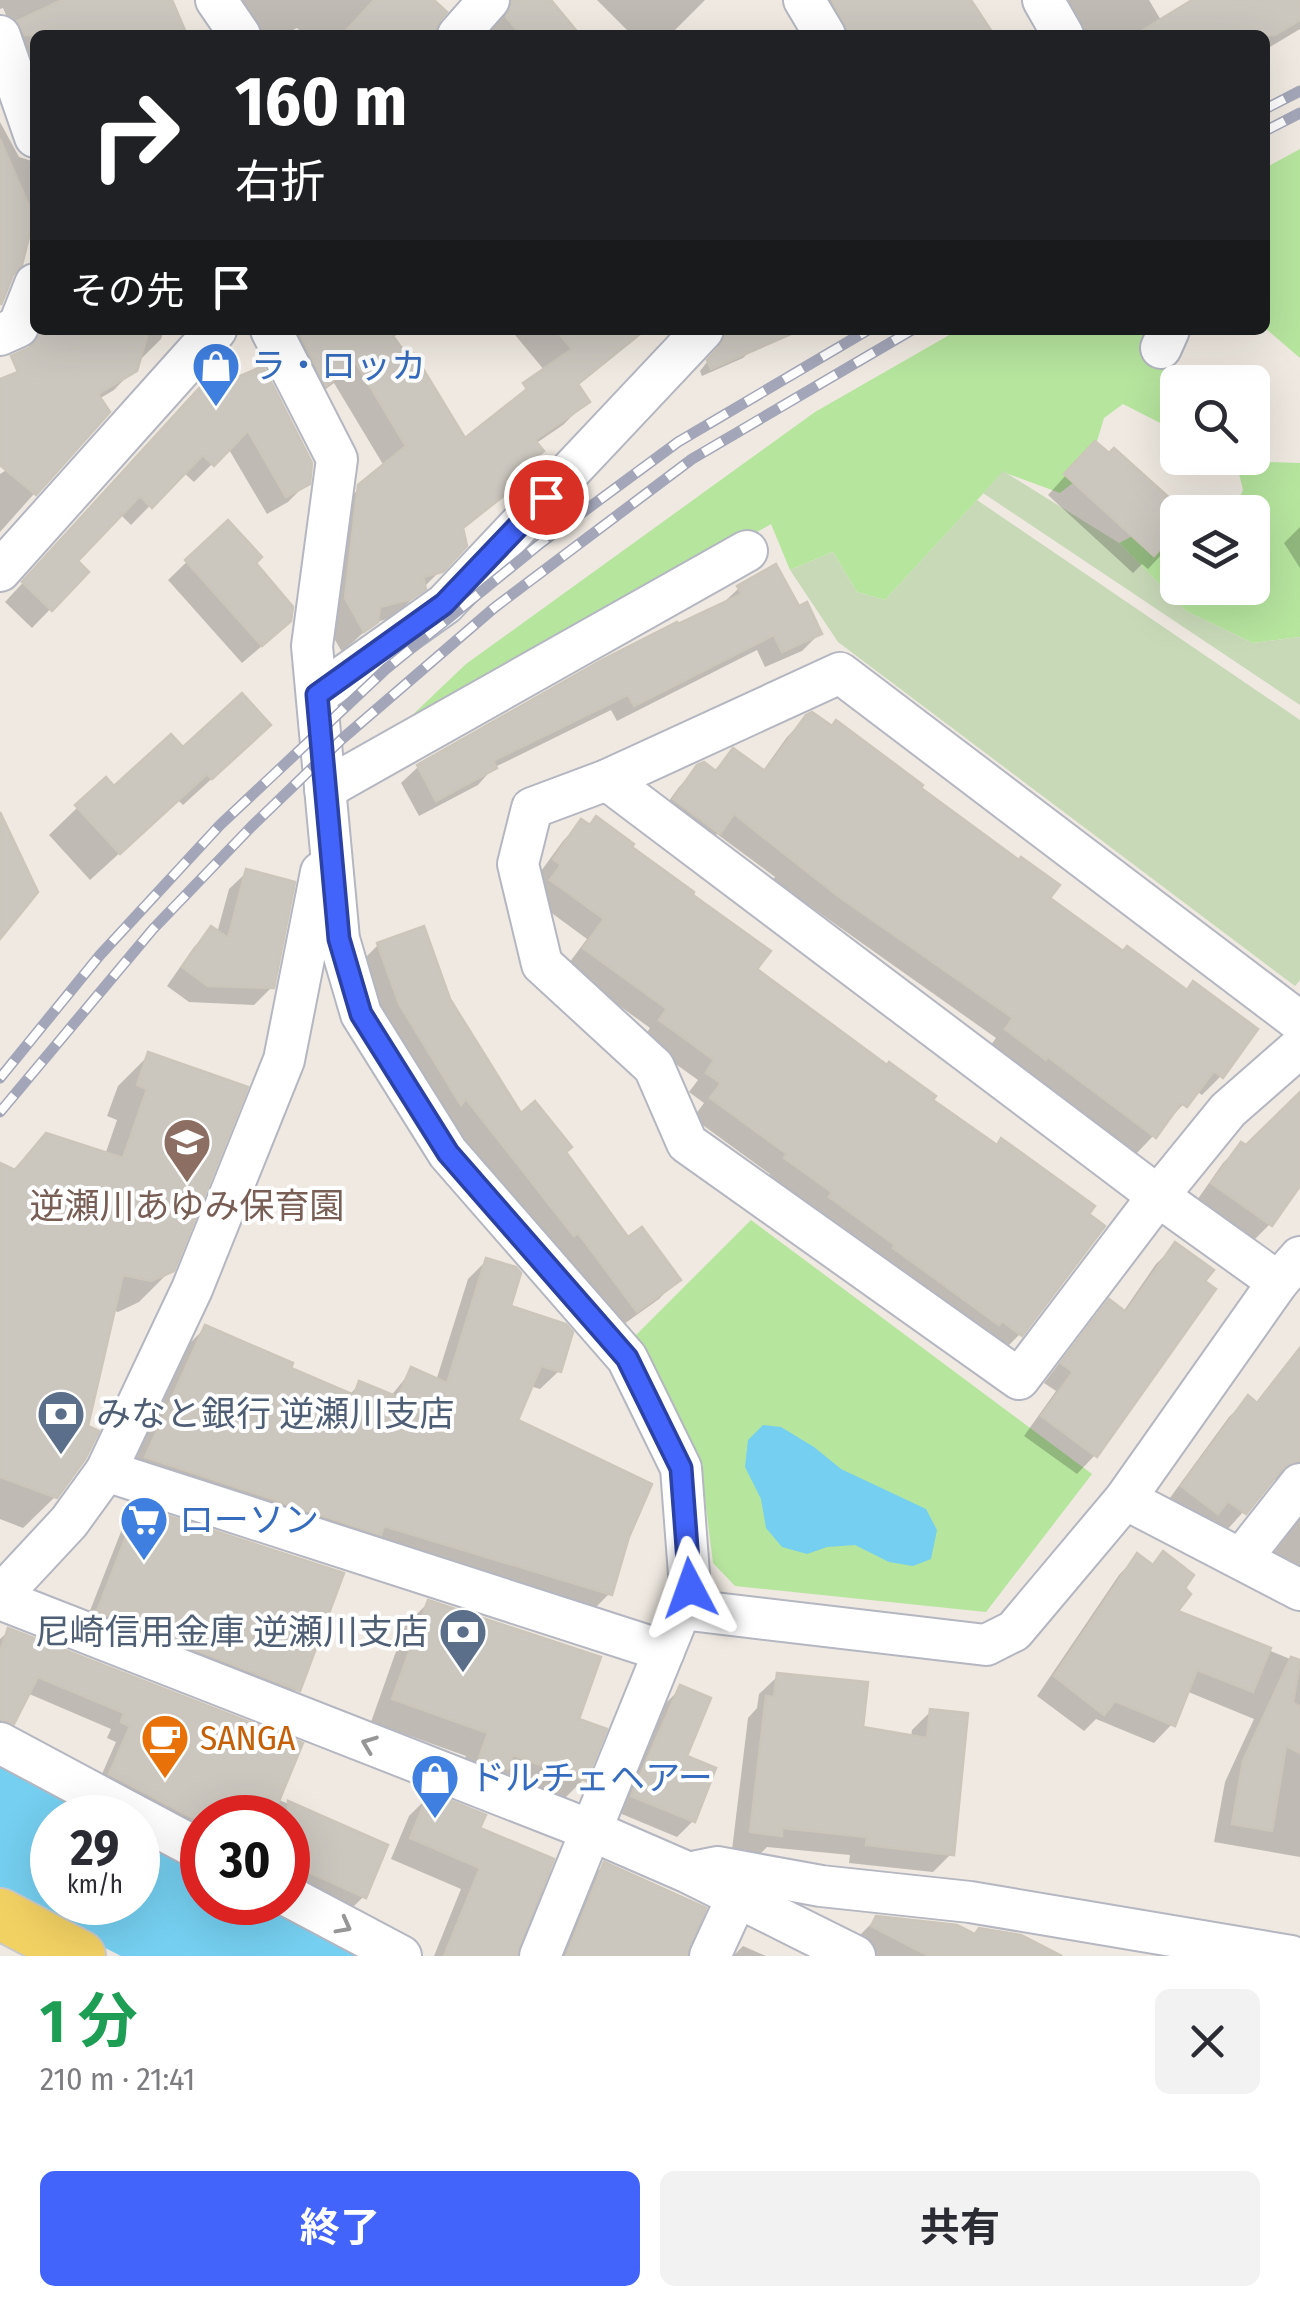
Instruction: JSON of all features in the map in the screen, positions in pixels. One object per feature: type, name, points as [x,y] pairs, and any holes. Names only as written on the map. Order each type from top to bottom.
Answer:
[{"type":"main road","points":[[0,1914],[80,1956]]},
{"type":"street","points":[[216,0],[237,30]]},
{"type":"street","points":[[462,30],[488,0]]},
{"type":"street","points":[[804,0],[822,30]]},
{"type":"street","points":[[1043,0],[1060,30]]},
{"type":"street","points":[[0,36],[30,123]]},
{"type":"street","points":[[0,335],[18,327],[30,297]]},
{"type":"street","points":[[0,571],[212,335]]},
{"type":"street","points":[[274,335],[336,459],[312,646],[339,939],[361,1014],[448,1153],[627,1358],[681,1468],[690,1588],[540,1956]]},
{"type":"street","points":[[317,695],[444,604],[698,335]]},
{"type":"street","points":[[325,789],[748,551]]},
{"type":"street","points":[[1300,1022],[840,673],[607,780],[532,808],[518,864],[542,964],[654,1067],[688,1143],[1019,1379],[1228,1110],[1300,1047]]},
{"type":"street","points":[[607,780],[1158,1196],[1289,1269],[1125,1498],[1014,1631],[986,1645],[681,1609]]},
{"type":"street","points":[[331,850],[320,874],[284,1060],[192,1289],[106,1471],[69,1522],[0,1597],[590,1830],[689,1873],[855,1956]]},
{"type":"street","points":[[106,1471],[664,1651]]},
{"type":"street","points":[[1242,1559],[1300,1484]]},
{"type":"street","points":[[1125,1498],[1300,1590]]},
{"type":"street","points":[[0,1744],[180,1839]]},
{"type":"street","points":[[689,1873],[717,1867],[821,1886],[970,1902],[1290,1956]]},
{"type":"street","points":[[710,1956],[737,1898]]},
{"type":"street","points":[[310,1908],[401,1956]]},
{"type":"green space","points":[[1300,149],[1300,358],[1270,332],[1270,165]]},
{"type":"green space","points":[[949,335],[1171,335],[1175,339],[1175,365],[1160,365],[1160,423],[1123,404],[1104,418],[1088,471],[1060,493],[1003,472],[885,600],[857,592],[833,552],[790,570],[771,524],[414,729],[403,724],[466,664],[815,412]]},
{"type":"green space","points":[[1270,462],[1300,463],[1300,637],[1253,643],[1180,605],[1270,605],[1270,495],[1240,495],[1239,475],[1270,475]]},
{"type":"green space","points":[[1003,471],[1119,543],[1160,585],[1160,605],[1180,605],[1253,643],[1300,637],[1300,705],[983,493]]},
{"type":"green space","points":[[977,500],[1300,720],[1300,980],[1295,986],[838,642],[790,570],[833,552],[857,592],[885,600]]},
{"type":"green space","points":[[1146,529],[1160,534],[1160,585],[1119,543]]},
{"type":"green space","points":[[751,1220],[1092,1474],[986,1612],[735,1586],[713,1563],[702,1475],[636,1335]]},
{"type":"water","points":[[763,1425],[781,1427],[841,1469],[926,1509],[937,1530],[931,1559],[913,1566],[889,1562],[855,1545],[827,1547],[807,1554],[782,1547],[766,1528],[761,1499],[745,1467],[748,1440]]},
{"type":"water","points":[[0,1767],[55,1795],[30,1795],[30,1909],[0,1894]]},
{"type":"water","points":[[160,1849],[180,1860],[180,1925],[308,1925],[369,1956],[121,1956],[60,1925],[160,1925]]},
{"type":"building","points":[[62,0],[172,0],[185,30],[30,30],[30,35],[25,35],[17,21]]},
{"type":"building","points":[[374,0],[434,0],[447,12],[437,30],[347,30]]},
{"type":"building","points":[[512,0],[551,0],[576,30],[517,30],[506,17]]},
{"type":"building","points":[[832,0],[971,0],[991,30],[847,30]]},
{"type":"building","points":[[1192,0],[1300,0],[1300,20],[1275,35],[1270,35],[1270,30],[1143,30]]},
{"type":"building","points":[[0,139],[30,208],[30,233],[22,265],[13,275],[1,305]]},
{"type":"building","points":[[38,335],[148,335],[137,371],[98,394],[110,412],[36,495],[0,465],[0,379],[18,372],[11,356],[29,348]]},
{"type":"building","points":[[300,335],[394,335],[408,357],[414,354],[465,438],[527,389],[523,383],[572,349],[560,335],[639,335],[578,384],[590,402],[535,440],[544,451],[504,481],[511,490],[463,528],[467,546],[443,572],[423,577],[426,589],[411,599],[380,607],[378,622],[364,632],[345,598],[358,485],[406,446],[356,363],[326,386]]},
{"type":"building","points":[[724,335],[789,335],[711,369],[707,360]]},
{"type":"building","points":[[263,366],[312,463],[310,484],[286,497],[248,431],[214,466],[203,455],[152,508],[140,496],[78,561],[89,572],[52,611],[22,582],[201,386],[215,387]]},
{"type":"building","points":[[1095,441],[1109,453],[1114,448],[1166,495],[1160,495],[1160,549],[1154,556],[1064,474]]},
{"type":"building","points":[[228,520],[262,557],[256,563],[293,607],[291,621],[262,646],[185,560]]},
{"type":"building","points":[[776,564],[799,606],[807,602],[822,634],[782,652],[774,635],[634,706],[628,695],[493,761],[497,768],[436,801],[417,765],[602,660],[742,594],[737,586]]},
{"type":"building","points":[[242,693],[271,725],[212,779],[207,774],[120,854],[75,805],[106,777],[114,786],[171,734],[183,747]]},
{"type":"building","points":[[812,712],[832,726],[836,720],[923,785],[921,788],[1060,885],[1050,898],[1123,951],[1127,946],[1187,990],[1193,981],[1258,1029],[1223,1078],[1214,1071],[1187,1107],[1181,1103],[1156,1138],[1005,1029],[1013,1018],[838,896],[734,814],[720,834],[673,799],[697,765],[704,762],[716,771],[733,748],[765,771]]},
{"type":"building","points":[[0,812],[38,892],[0,939]]},
{"type":"building","points":[[596,816],[693,895],[771,951],[757,969],[887,1065],[889,1062],[936,1096],[933,1100],[997,1145],[1001,1138],[1095,1206],[1089,1214],[1105,1226],[1022,1336],[1002,1321],[999,1325],[893,1248],[895,1245],[829,1197],[832,1192],[784,1158],[787,1154],[710,1098],[721,1083],[706,1073],[714,1060],[659,1020],[667,1009],[583,948],[604,919],[550,880],[561,865],[553,859],[581,819],[590,825]]},
{"type":"building","points":[[246,869],[295,882],[274,988],[208,986],[182,967],[211,926],[228,938]]},
{"type":"building","points":[[424,926],[450,999],[521,1113],[535,1101],[572,1147],[566,1152],[628,1237],[642,1227],[681,1280],[637,1312],[578,1233],[574,1236],[466,1099],[461,1105],[399,1004],[377,943]]},
{"type":"building","points":[[148,1052],[248,1087],[174,1271],[151,1281],[123,1275],[88,1426],[99,1431],[85,1459],[57,1498],[0,1477],[0,1163],[15,1170],[46,1133],[123,1158],[147,1089],[137,1085]]},
{"type":"building","points":[[1300,1092],[1300,1186],[1272,1226],[1211,1183],[1241,1142],[1246,1145]]},
{"type":"building","points":[[1175,1242],[1214,1270],[1205,1281],[1216,1289],[1097,1457],[1041,1416],[1073,1372],[1061,1363],[1109,1299],[1126,1312]]},
{"type":"building","points":[[486,1258],[516,1267],[521,1273],[511,1306],[566,1324],[573,1332],[561,1372],[541,1366],[518,1420],[652,1484],[629,1537],[612,1595],[384,1526],[381,1535],[145,1457],[205,1325],[293,1363],[291,1368],[354,1395],[359,1381],[398,1397],[411,1367],[447,1383]]},
{"type":"building","points":[[1300,1348],[1300,1461],[1282,1469],[1246,1514],[1228,1501],[1218,1514],[1181,1486],[1248,1395],[1257,1403]]},
{"type":"building","points":[[138,1506],[344,1573],[300,1691],[97,1611]]},
{"type":"building","points":[[1163,1551],[1194,1575],[1185,1588],[1191,1594],[1178,1611],[1271,1648],[1253,1692],[1197,1670],[1175,1726],[1115,1701],[1104,1715],[1054,1676],[1137,1553],[1153,1565]]},
{"type":"building","points":[[428,1600],[601,1657],[579,1719],[607,1729],[586,1781],[513,1755],[508,1769],[479,1758],[488,1733],[392,1699]]},
{"type":"building","points":[[8,1628],[303,1743],[282,1795],[180,1795],[180,1811],[160,1801],[160,1795],[149,1795],[109,1774],[130,1726],[121,1722],[124,1713],[38,1677],[14,1724],[0,1719],[0,1652]]},
{"type":"building","points":[[1291,1657],[1300,1660],[1293,1703],[1300,1706],[1300,1753],[1286,1746],[1272,1831],[1232,1824],[1243,1761]]},
{"type":"building","points":[[777,1673],[868,1682],[863,1727],[927,1738],[930,1709],[968,1713],[954,1855],[866,1845],[867,1837],[782,1828],[782,1836],[750,1832],[766,1696],[774,1697]]},
{"type":"building","points":[[680,1685],[711,1698],[687,1756],[716,1768],[695,1822],[631,1796]]},
{"type":"building","points":[[429,1792],[486,1815],[480,1828],[554,1859],[517,1956],[444,1956],[480,1868],[410,1838]]},
{"type":"building","points":[[310,1811],[388,1845],[366,1898],[310,1873]]},
{"type":"building","points":[[604,1862],[706,1908],[687,1956],[566,1956]]},
{"type":"building","points":[[876,1916],[957,1925],[975,1934],[979,1928],[1021,1935],[1062,1956],[929,1956],[871,1926]]},
{"type":"railway","points":[[1270,106],[1300,91]]},
{"type":"railway","points":[[1270,128],[1300,113]]},
{"type":"railway","points":[[0,1078],[100,955],[220,825],[386,669],[541,543],[678,442],[860,335]]},
{"type":"railway","points":[[0,1112],[153,929],[252,826],[342,739],[494,608],[692,459],[903,335]]},
{"type":"place","name":"ラ・ロッカ","points":[[216,408]]},
{"type":"place","name":"逆瀬川あゆみ保育園","points":[[187,1184]]},
{"type":"place","name":"みなと銀行 逆瀬川支店","points":[[61,1456]]},
{"type":"place","name":"ローソン","points":[[144,1562]]},
{"type":"place","name":"尼崎信用金庫 逆瀬川支店","points":[[463,1674]]},
{"type":"place","name":"SANGA","points":[[165,1780]]},
{"type":"place","name":"ドルチェヘアー","points":[[435,1820]]},
{"type":"route","points":[[546,497],[444,604],[317,695],[339,939],[361,1014],[448,1153],[627,1358],[681,1468],[690,1588]]}]
